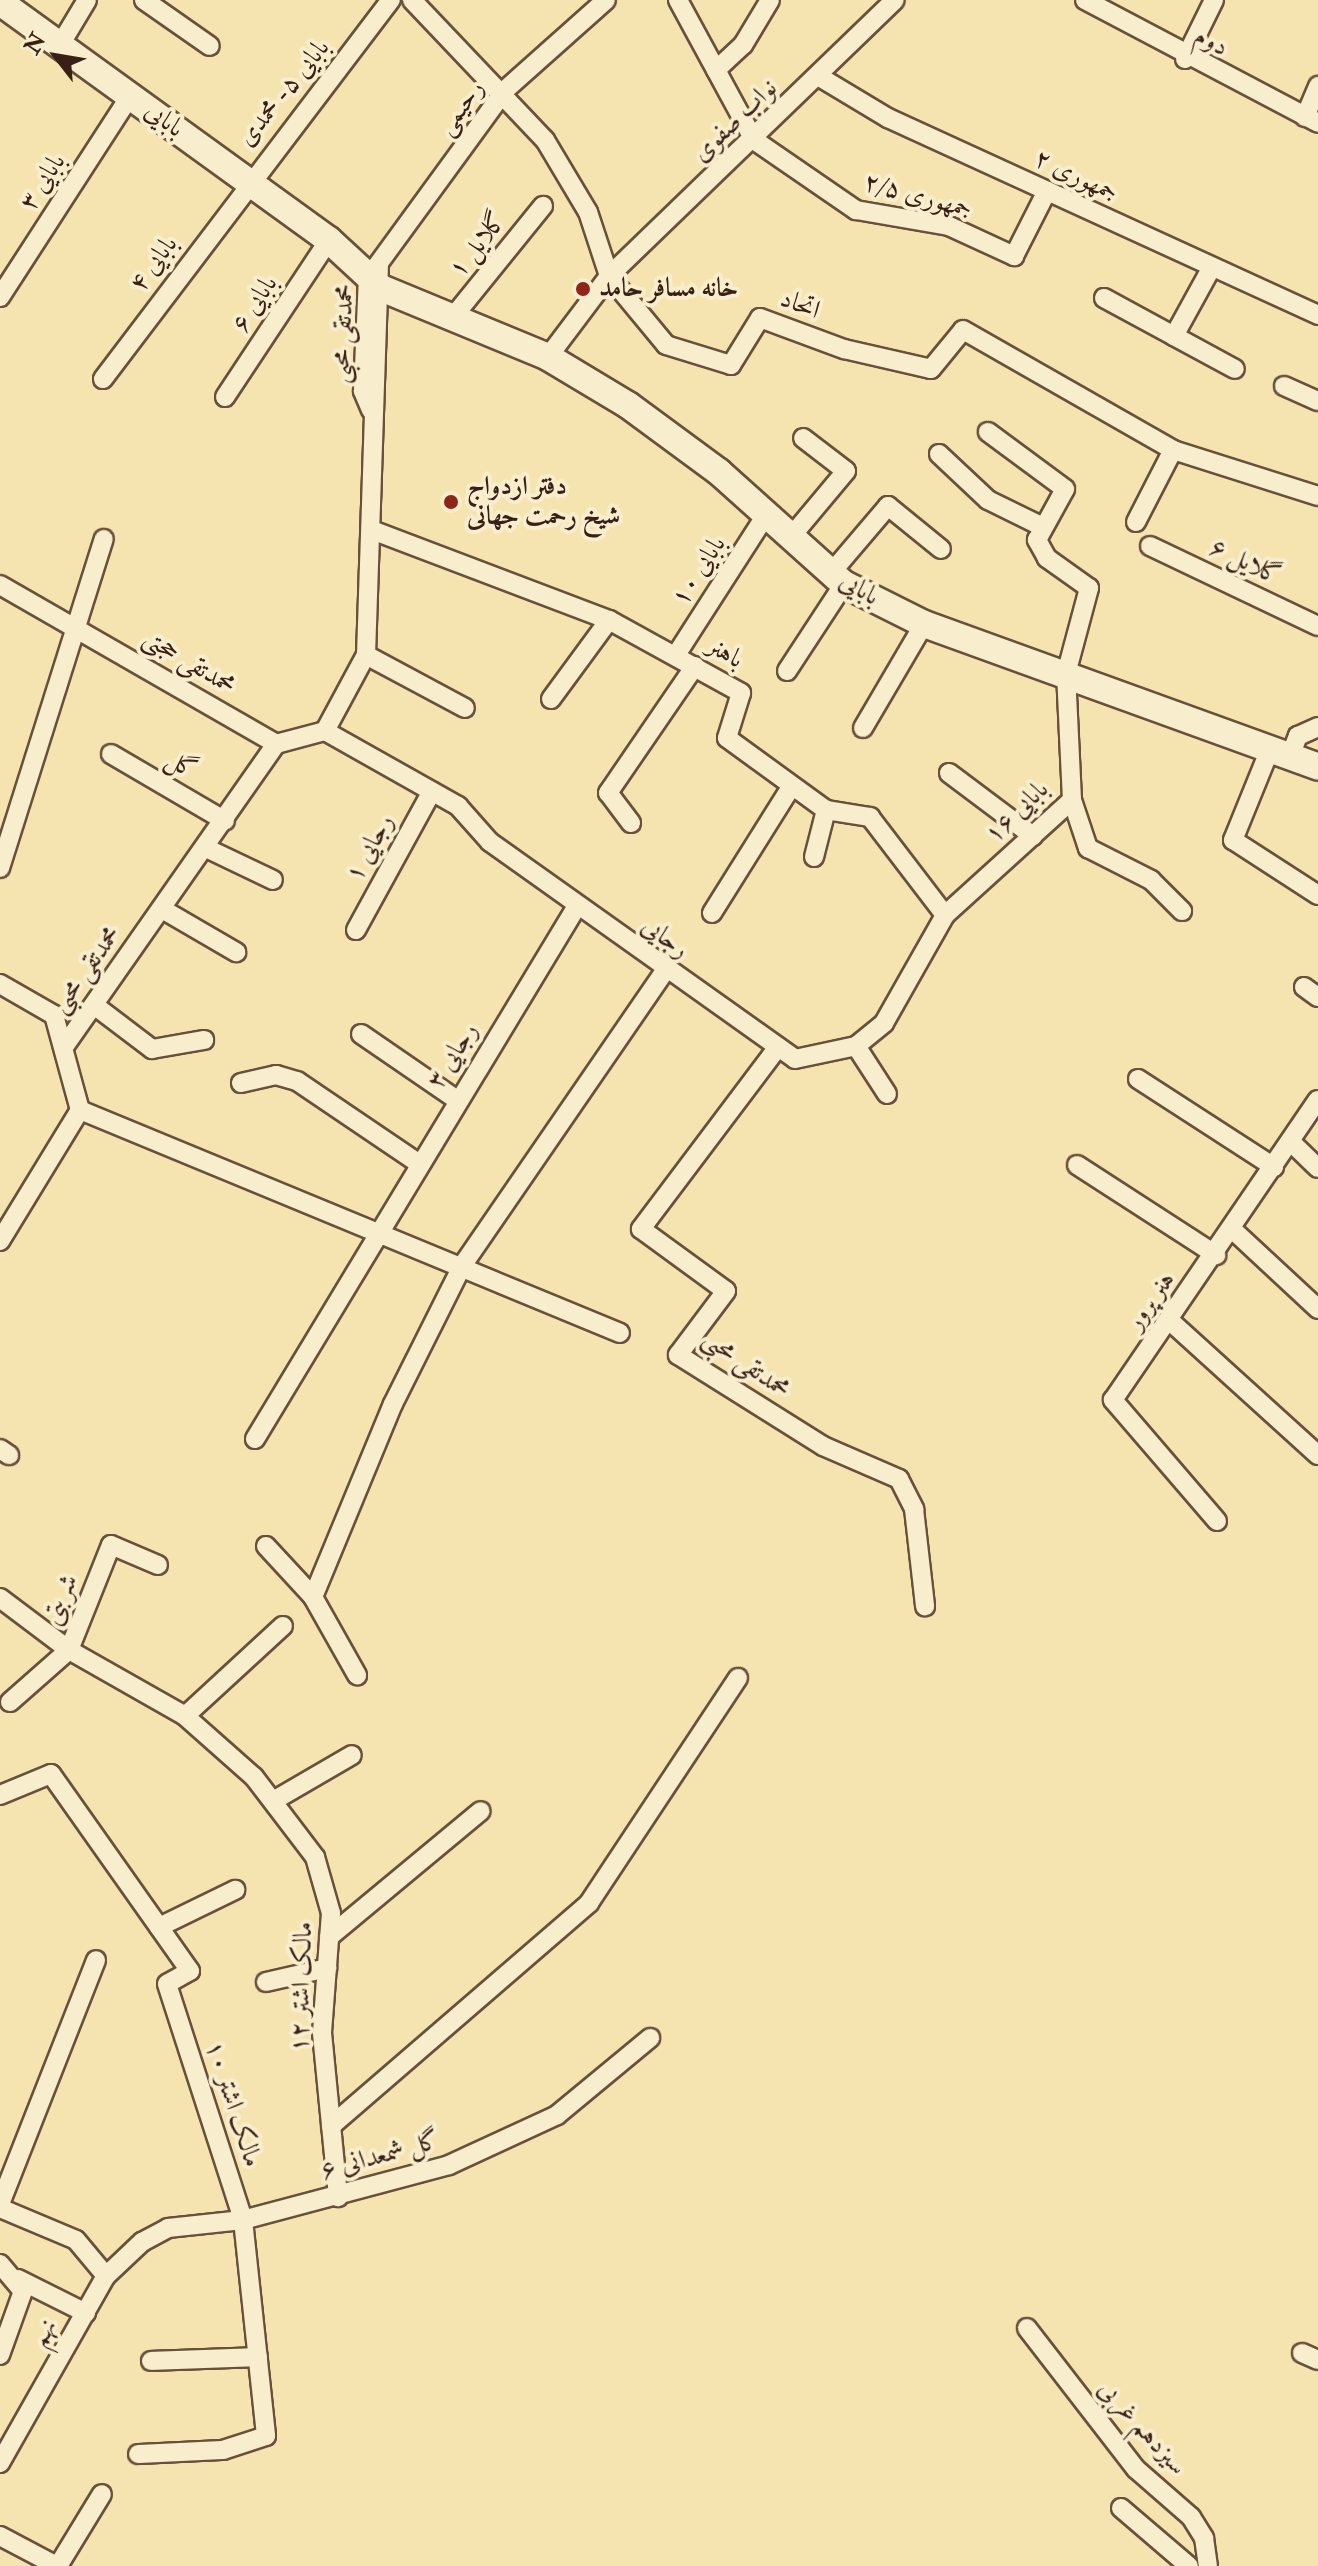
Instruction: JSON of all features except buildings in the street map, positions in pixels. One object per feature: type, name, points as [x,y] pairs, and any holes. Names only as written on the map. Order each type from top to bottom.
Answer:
[{"type":"main road","name":"بابایی","points":[[0,2],[376,277],[453,317],[548,357],[639,413],[766,515],[838,579],[924,624],[1066,674],[1278,756],[1318,767]]},
{"type":"street","points":[[60,45],[87,0]]},
{"type":"street","points":[[144,0],[210,46]]},
{"type":"street","name":"بابایی ۵- محمدی","points":[[247,180],[391,0]]},
{"type":"street","name":"اتحاد","points":[[412,0],[505,90],[545,140],[588,212],[609,276],[666,345],[731,365],[760,318],[844,349],[931,369],[963,330],[1173,450],[1318,496]]},
{"type":"street","name":"رحیمی","points":[[376,277],[505,90],[606,0]]},
{"type":"street","points":[[678,0],[754,140]]},
{"type":"street","points":[[716,70],[743,45],[770,0]]},
{"type":"street","name":"نواب صفوی","points":[[548,357],[609,276],[754,140],[895,0]]},
{"type":"street","name":"دوم","points":[[1085,0],[1185,59],[1312,120]]},
{"type":"street","points":[[1185,59],[1214,0]]},
{"type":"street","name":"جمهوری ۲","points":[[818,76],[888,118],[1318,315]]},
{"type":"street","points":[[1312,120],[1318,86]]},
{"type":"street","name":"بابایی ۳","points":[[0,297],[130,96]]},
{"type":"street","name":"جمهوری ۲/۵","points":[[754,140],[856,210],[949,226],[1014,256],[1047,191]]},
{"type":"street","name":"بابایی ۴","points":[[103,379],[247,180]]},
{"type":"street","name":"گلایل ۱","points":[[453,317],[543,206]]},
{"type":"street","name":"بابایی ۶","points":[[225,397],[329,240]]},
{"type":"street","points":[[1174,336],[1212,267]]},
{"type":"street","name":"محمدتقی محبی","points":[[325,731],[366,655],[372,530],[371,410],[363,391],[376,277]]},
{"type":"street","points":[[1104,298],[1235,369]]},
{"type":"street","points":[[1284,386],[1314,399],[1318,380]]},
{"type":"street","points":[[939,454],[988,500],[1043,527],[1065,489],[988,432]]},
{"type":"street","points":[[790,538],[846,471],[803,438]]},
{"type":"street","points":[[1136,522],[1173,450]]},
{"type":"street","points":[[787,671],[838,579],[888,506],[941,549]]},
{"type":"street","name":"بابایی ۱۰","points":[[676,655],[766,515]]},
{"type":"street","name":"بابایی ۱۶","points":[[945,915],[1072,800],[1066,674],[1089,588],[1047,558],[1037,540],[1043,527]]},
{"type":"street","name":"باهنر","points":[[372,530],[609,620],[741,693],[727,738],[826,810],[870,817],[945,915]]},
{"type":"street","points":[[0,868],[104,539]]},
{"type":"street","name":"گلایل ۶","points":[[1150,546],[1318,626]]},
{"type":"street","name":"محمدتقی حجتی","points":[[0,585],[76,625],[276,744]]},
{"type":"street","points":[[551,699],[609,620]]},
{"type":"street","points":[[863,728],[924,624]]},
{"type":"street","points":[[366,655],[465,708]]},
{"type":"street","points":[[631,823],[608,793],[695,666]]},
{"type":"street","points":[[1318,727],[1298,736],[1278,756],[1233,840],[1318,895]]},
{"type":"street","points":[[276,744],[325,731]]},
{"type":"street","name":"رجایی","points":[[325,731],[432,791],[665,971],[795,1059],[856,1046],[884,1023],[945,915]]},
{"type":"street","name":"محمدتقی محبی","points":[[80,1110],[66,1044],[276,744]]},
{"type":"street","name":"گل","points":[[111,754],[225,821]]},
{"type":"street","points":[[949,773],[1033,836]]},
{"type":"street","points":[[712,913],[791,787]]},
{"type":"street","name":"رجایی ۱","points":[[356,930],[432,791]]},
{"type":"street","points":[[1072,800],[1088,848],[1151,880],[1182,911]]},
{"type":"street","points":[[814,857],[826,810]]},
{"type":"street","points":[[206,848],[273,880]]},
{"type":"street","name":"رجایی ۳","points":[[255,1439],[418,1163],[577,906]]},
{"type":"street","points":[[162,909],[236,952]]},
{"type":"street","points":[[313,1597],[393,1404],[462,1266],[665,971]]},
{"type":"street","points":[[0,984],[54,1015],[66,1044]]},
{"type":"street","points":[[94,1005],[152,1049],[204,1040]]},
{"type":"street","points":[[361,1034],[457,1100]]},
{"type":"street","points":[[856,1046],[887,1094]]},
{"type":"street","name":"محمدتقی محبی","points":[[778,1047],[641,1229],[726,1291],[678,1355],[823,1446],[899,1479],[914,1509],[925,1606]]},
{"type":"street","points":[[241,1083],[276,1075],[297,1081],[418,1163]]},
{"type":"street","points":[[1138,1079],[1274,1167]]},
{"type":"street","name":"هنر پرور","points":[[1217,1521],[1113,1400],[1216,1255],[1318,1100]]},
{"type":"street","points":[[0,1241],[80,1110],[620,1333]]},
{"type":"street","points":[[1291,1142],[1318,1168]]},
{"type":"street","points":[[1077,1165],[1216,1255]]},
{"type":"street","points":[[1233,1230],[1318,1309]]},
{"type":"street","points":[[1169,1320],[1318,1455]]},
{"type":"street","name":"شربتی","points":[[10,1702],[69,1650],[111,1545],[158,1565]]},
{"type":"street","points":[[266,1546],[313,1597],[357,1675]]},
{"type":"street","name":"مالک اشتر ۱۲","points":[[0,1598],[69,1650],[185,1716],[273,1801],[315,1857],[331,1913],[322,2033],[338,2197]]},
{"type":"street","points":[[185,1716],[283,1626]]},
{"type":"street","points":[[331,2126],[589,1903],[738,1678]]},
{"type":"street","points":[[273,1801],[352,1755]]},
{"type":"street","name":"مالک اشتر ۱۰","points":[[0,1795],[51,1774],[190,1971],[167,1984],[243,2220],[266,2436],[223,2450],[138,2454]]},
{"type":"street","points":[[329,1937],[481,1811]]},
{"type":"street","points":[[159,1927],[235,1890]]},
{"type":"street","points":[[96,1960],[0,2206],[76,2240],[106,2276]]},
{"type":"street","points":[[266,1982],[327,1968]]},
{"type":"street","name":"گل شمعدانی ۶","points":[[106,2276],[168,2228],[243,2220],[449,2165],[557,2115],[650,2038]]},
{"type":"street","points":[[0,2264],[20,2285],[50,2294],[78,2308]]},
{"type":"street","name":"نهم","points":[[0,2463],[78,2308],[106,2276]]},
{"type":"street","points":[[0,2355],[20,2285]]},
{"type":"street","name":"سیزدهم غربی","points":[[1027,2328],[1136,2469],[1191,2517],[1204,2538],[1208,2566]]},
{"type":"street","points":[[151,2361],[258,2357]]},
{"type":"street","points":[[0,2536],[58,2566],[102,2494]]},
{"type":"street","points":[[1121,2508],[1189,2566]]},
{"type":"place","name":"خانه مسافر حامد","points":[[583,289]]},
{"type":"place","name":"دفتر ازدواج شیخ رحمت جهانی","points":[[451,502]]}]
